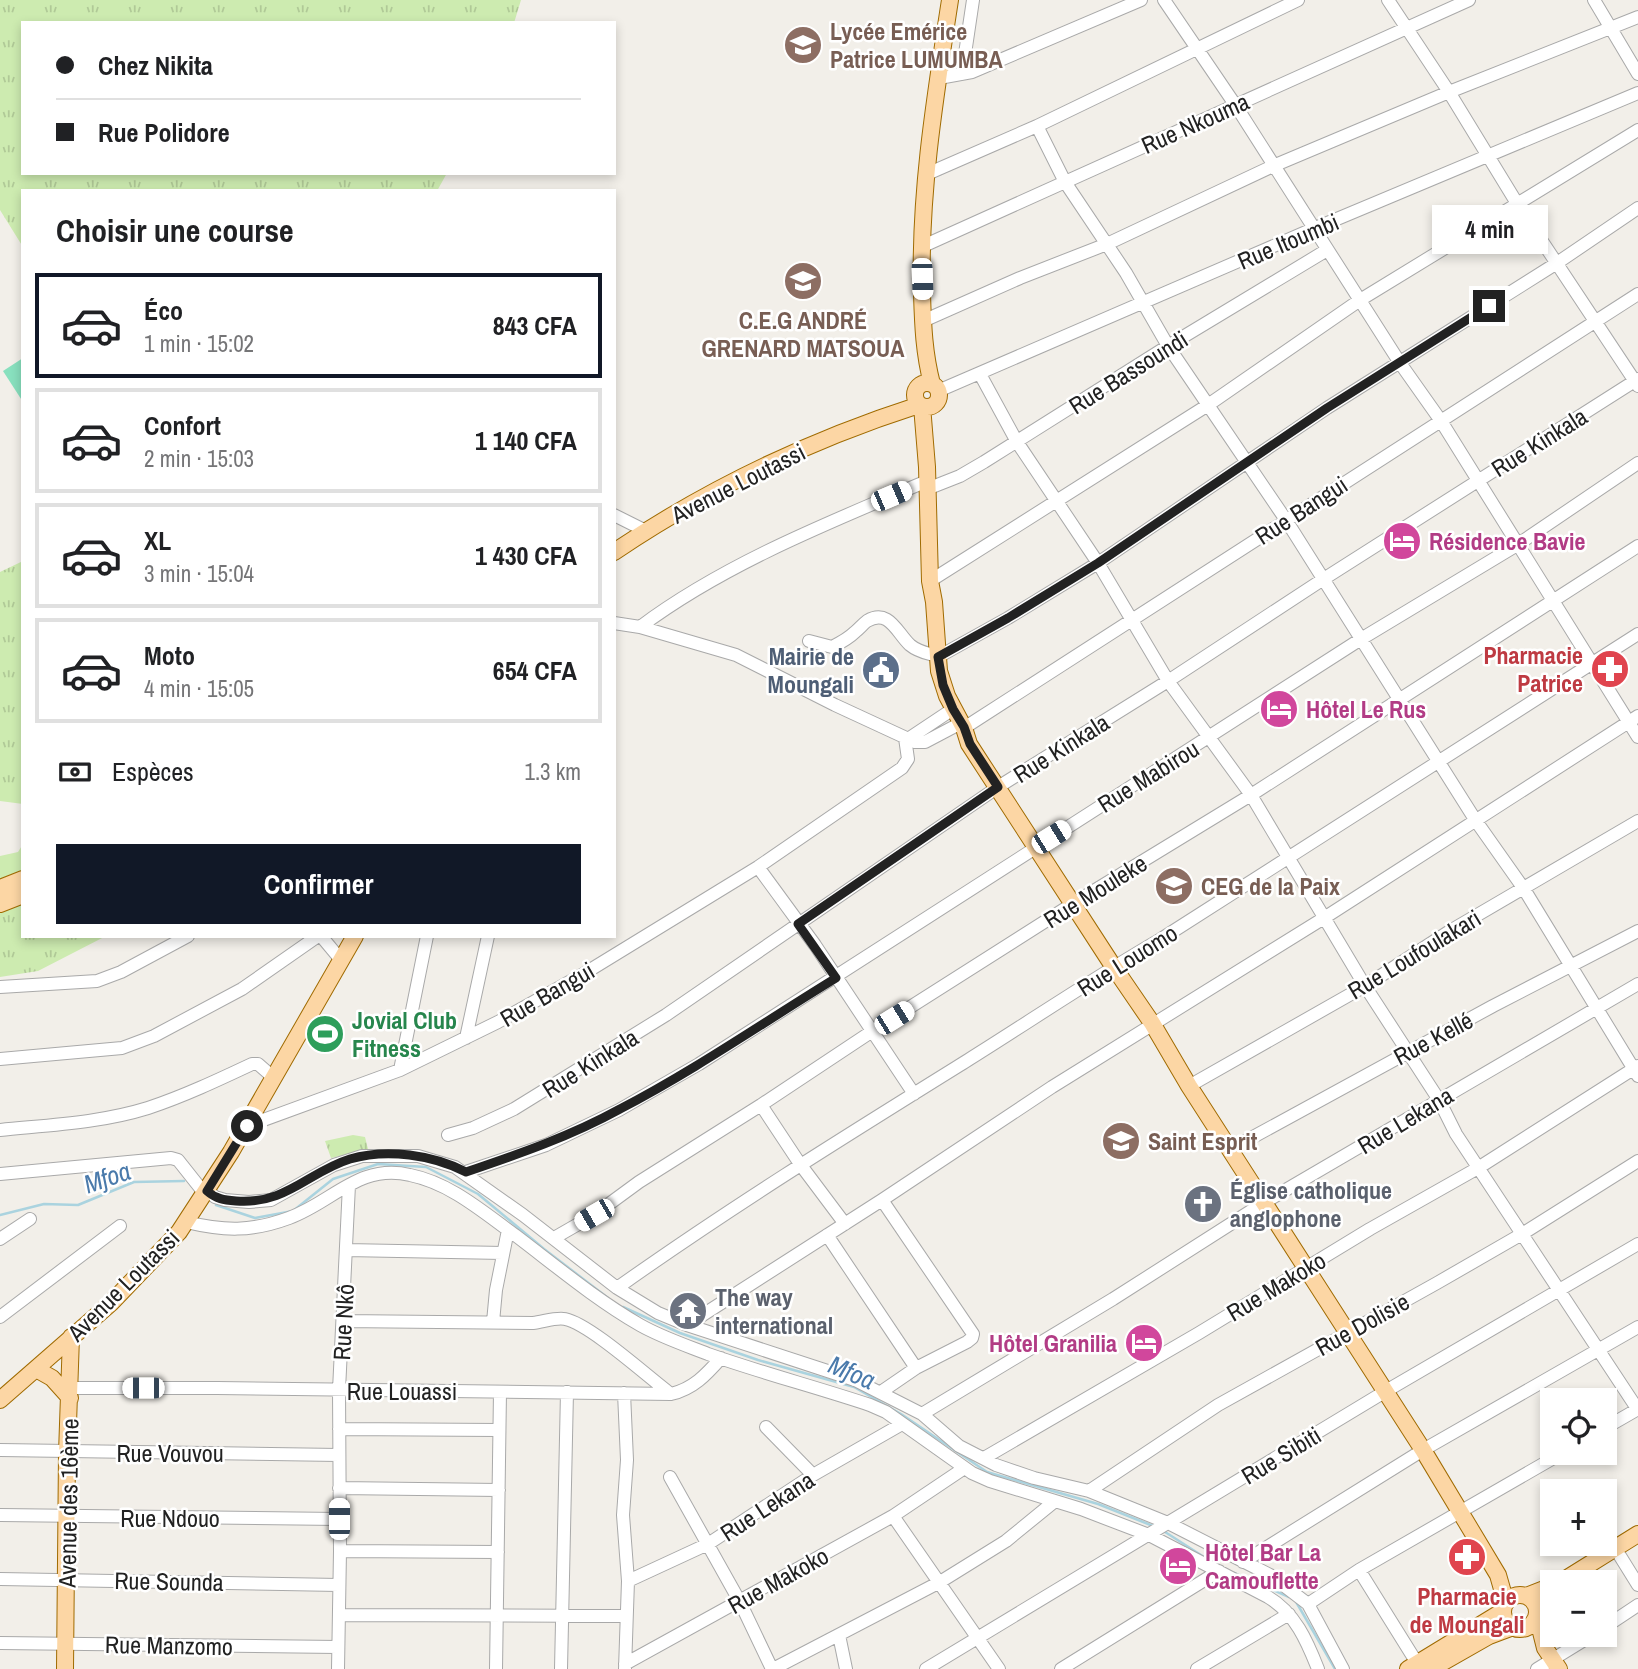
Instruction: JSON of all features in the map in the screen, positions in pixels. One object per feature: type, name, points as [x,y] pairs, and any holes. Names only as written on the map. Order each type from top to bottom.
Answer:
[{"type":"main road","points":[[950,0],[927,174],[921,247],[931,586],[928,602],[935,691],[1152,1023],[1189,1086],[1349,1331],[1423,1450],[1498,1575],[1508,1623],[1552,1659]]},
{"type":"main road","name":"Avenue Loutassi","points":[[616,551],[686,506],[748,473],[926,395]]},
{"type":"main road","points":[[0,888],[21,880]]},
{"type":"main road","points":[[0,904],[21,896]]},
{"type":"main road","name":"Avenue Loutassi","points":[[0,1400],[111,1303],[162,1253],[186,1222],[247,1126],[354,938]]},
{"type":"main road","name":"Avenue des 16ème","points":[[65,1669],[67,1392],[71,1337]]},
{"type":"main road","points":[[36,1369],[49,1376],[67,1392]]},
{"type":"main road","points":[[1580,1570],[1638,1534]]},
{"type":"main road","points":[[1598,1570],[1638,1545]]},
{"type":"main road","points":[[1498,1575],[1535,1602],[1552,1659]]},
{"type":"main road","points":[[1419,1667],[1504,1607],[1512,1597],[1540,1590]]},
{"type":"main road","points":[[1419,1667],[1489,1636],[1531,1626],[1540,1611]]},
{"type":"street","points":[[962,74],[973,0]]},
{"type":"street","points":[[939,78],[962,74],[1048,41],[1141,0]]},
{"type":"street","points":[[1164,0],[1236,106],[1400,363],[1441,421],[1593,664],[1633,719],[1638,737]]},
{"type":"street","points":[[927,174],[1037,126],[1298,0]]},
{"type":"street","points":[[1388,0],[1449,92],[1518,205],[1637,382]]},
{"type":"street","name":"Rue Nkouma","points":[[921,247],[1469,0]]},
{"type":"street","points":[[1594,0],[1638,74]]},
{"type":"street","points":[[923,321],[1020,278],[1107,244],[1273,166],[1638,17]]},
{"type":"street","name":"Rue Itoumbi","points":[[926,395],[1638,93]]},
{"type":"street","points":[[1037,126],[1065,182],[1107,244],[1168,346],[1286,520],[1476,821],[1573,965],[1636,1070]]},
{"type":"street","points":[[931,586],[1056,500],[1208,405],[1360,300],[1638,130]]},
{"type":"street","points":[[809,641],[832,647],[844,641],[866,622],[884,617],[907,642],[934,656],[1008,618],[1098,563],[1327,408],[1557,263],[1638,208]]},
{"type":"street","name":"Rue Bassoundi","points":[[640,627],[679,599],[771,550],[927,485],[960,476],[1326,250]]},
{"type":"street","name":"Rue Bangui","points":[[247,1126],[400,1070],[466,1038],[585,973],[758,867],[902,768],[908,760],[906,739],[955,720],[1132,620],[1638,294]]},
{"type":"street","points":[[980,374],[1017,442],[1098,563],[1168,681],[1251,796],[1364,986],[1439,1100],[1456,1134],[1638,1409],[1617,1421]]},
{"type":"street","name":"Rue Kinkala","points":[[448,1135],[473,1128],[514,1109],[666,1015],[998,787],[1637,382]]},
{"type":"street","name":"Rue Mabirou","points":[[466,1172],[546,1144],[619,1110],[699,1065],[1361,639],[1517,545],[1638,463]]},
{"type":"street","points":[[616,515],[646,531]]},
{"type":"street","name":"Rue Mouleke","points":[[554,1238],[594,1215],[639,1182],[1074,903],[1401,701],[1638,546]]},
{"type":"street","points":[[616,623],[640,627],[736,654],[906,739]]},
{"type":"street","name":"Rue Louomo","points":[[617,1288],[695,1232],[800,1164],[1161,939],[1638,634]]},
{"type":"street","points":[[687,1325],[1152,1023],[1324,918],[1633,719]]},
{"type":"street","name":"Rue Loufoulakari","points":[[1189,1086],[1364,986],[1450,931],[1638,821]]},
{"type":"street","points":[[758,867],[914,1094]]},
{"type":"street","name":"Rue Kellé","points":[[1231,1149],[1408,1052],[1638,932]]},
{"type":"street","points":[[0,987],[97,981],[121,972],[184,938]]},
{"type":"street","points":[[0,1059],[122,1048],[154,1036],[242,989],[316,938]]},
{"type":"street","points":[[321,938],[341,960]]},
{"type":"street","points":[[400,1070],[427,938]]},
{"type":"street","points":[[466,1038],[488,938]]},
{"type":"street","name":"Rue Lekana","points":[[922,1414],[1113,1299],[1265,1202],[1638,984]]},
{"type":"street","points":[[0,1130],[83,1122],[146,1109],[252,1064],[258,1064],[274,1078]]},
{"type":"street","name":"Rue Makoko","points":[[984,1458],[1478,1168],[1636,1070]]},
{"type":"street","points":[[761,1105],[800,1164],[845,1224]]},
{"type":"street","points":[[0,1174],[171,1158],[178,1160],[206,1192],[225,1200],[248,1202],[271,1200],[334,1165],[362,1156],[418,1156],[445,1163],[466,1172],[644,1306],[687,1325],[855,1380],[922,1414],[959,1446],[996,1465],[1034,1478],[1089,1490],[1166,1524],[1287,1586],[1308,1604],[1343,1669]]},
{"type":"street","name":"Rue Dolisie","points":[[1089,1490],[1218,1405],[1522,1234],[1638,1161]]},
{"type":"street","points":[[186,1222],[240,1231],[290,1218],[364,1176],[377,1172],[424,1178],[480,1209],[606,1304],[633,1321],[670,1339],[721,1358],[870,1405],[902,1424],[963,1469],[990,1481],[1149,1535],[1280,1604],[1298,1627],[1318,1669]]},
{"type":"street","name":"Rue Nkô","points":[[338,1669],[339,1390],[349,1185]]},
{"type":"street","points":[[881,1392],[916,1368],[967,1342],[973,1334],[882,1200]]},
{"type":"street","points":[[0,1239],[30,1219]]},
{"type":"street","points":[[0,1317],[120,1226]]},
{"type":"street","points":[[493,1322],[508,1230]]},
{"type":"street","points":[[827,1235],[916,1368]]},
{"type":"street","name":"Rue Sibiti","points":[[926,1669],[1386,1391],[1638,1244]]},
{"type":"street","points":[[346,1250],[503,1253]]},
{"type":"street","points":[[343,1321],[533,1324],[563,1318],[617,1351],[671,1394]]},
{"type":"street","points":[[1243,1562],[1423,1450],[1638,1327]]},
{"type":"street","name":"Rue Louassi","points":[[67,1392],[339,1390],[671,1394],[683,1392],[696,1384],[721,1358]]},
{"type":"street","points":[[496,1669],[500,1392]]},
{"type":"street","points":[[561,1669],[567,1392]]},
{"type":"street","points":[[624,1393],[626,1460],[623,1515],[628,1581],[625,1667]]},
{"type":"street","name":"Rue Lekana","points":[[628,1581],[708,1544],[813,1475],[902,1424]]},
{"type":"street","points":[[766,1427],[813,1475]]},
{"type":"street","points":[[339,1429],[499,1430]]},
{"type":"street","name":"Rue Vouvou","points":[[0,1450],[339,1455]]},
{"type":"street","points":[[1308,1604],[1359,1570],[1542,1465]]},
{"type":"street","name":"Rue Makoko","points":[[625,1667],[892,1516],[963,1469]]},
{"type":"street","points":[[670,1477],[740,1602],[773,1669],[940,1581],[1006,1541],[1055,1501]]},
{"type":"street","points":[[339,1488],[499,1490]]},
{"type":"street","name":"Rue Ndouo","points":[[0,1515],[66,1518],[339,1519]]},
{"type":"street","points":[[892,1516],[999,1669]]},
{"type":"street","points":[[340,1551],[498,1552]]},
{"type":"street","points":[[1620,1556],[1638,1585]]},
{"type":"street","points":[[1359,1570],[1419,1667]]},
{"type":"street","points":[[1061,1669],[1219,1571]]},
{"type":"street","name":"Rue Sounda","points":[[0,1579],[339,1585]]},
{"type":"street","points":[[1617,1619],[1638,1605]]},
{"type":"street","points":[[1197,1669],[1289,1614]]},
{"type":"street","points":[[339,1615],[626,1616]]},
{"type":"street","points":[[839,1635],[846,1669]]},
{"type":"street","name":"Rue Manzomo","points":[[0,1643],[338,1647]]},
{"type":"street","points":[[1537,1669],[1572,1647]]},
{"type":"green space","points":[[0,0],[521,0],[515,21],[21,21],[21,175],[446,175],[438,189],[21,189],[21,244],[0,210]]},
{"type":"green space","points":[[21,359],[21,399],[3,371]]},
{"type":"green space","points":[[21,562],[21,804],[0,801],[0,572]]},
{"type":"green space","points":[[21,847],[21,871],[0,879],[0,856],[18,852]]},
{"type":"green space","points":[[21,900],[21,938],[102,938],[38,971],[0,977],[0,909]]},
{"type":"green space","points":[[353,1135],[365,1137],[368,1149],[331,1158],[325,1141]]},
{"type":"waterway","name":"Mfoa","points":[[216,1205],[255,1218],[293,1211],[333,1179],[378,1164],[426,1167],[478,1194],[608,1298]]},
{"type":"waterway","name":"Mfoa","points":[[0,1215],[44,1204],[78,1205],[134,1182],[184,1181]]},
{"type":"waterway","name":"Mfoa","points":[[623,1307],[680,1333],[758,1360],[854,1387],[901,1414],[987,1472],[1098,1504],[1153,1526]]},
{"type":"waterway","name":"Mfoa","points":[[1162,1530],[1204,1557]]},
{"type":"waterway","name":"Mfoa","points":[[1234,1573],[1289,1597]]},
{"type":"waterway","name":"Mfoa","points":[[1295,1600],[1335,1669]]},
{"type":"place","name":"Lycée Emérice Patrice LUMUMBA","points":[[803,45]]},
{"type":"place","name":"C.E.G ANDRÉ GRENARD MATSOUA","points":[[803,281]]},
{"type":"place","name":"Résidence Bavie","points":[[1402,541]]},
{"type":"place","name":"Pharmacie Patrice","points":[[1610,669]]},
{"type":"place","name":"Mairie de Moungali","points":[[881,670]]},
{"type":"place","name":"Hôtel Le Rus","points":[[1279,709]]},
{"type":"place","name":"CEG de la Paix","points":[[1174,886]]},
{"type":"place","name":"Jovial Club Fitness","points":[[325,1034]]},
{"type":"place","name":"Saint Esprit","points":[[1121,1141]]},
{"type":"place","name":"Église catholique anglophone","points":[[1203,1204]]},
{"type":"place","name":"The way international","points":[[688,1311]]},
{"type":"place","name":"Hôtel Granilia","points":[[1144,1343]]},
{"type":"place","name":"Pharmacie de Moungali","points":[[1467,1557]]},
{"type":"place","name":"Hôtel Bar La Camouflette","points":[[1178,1566]]},
{"type":"route","points":[[247,1126],[207,1191],[215,1197],[248,1202],[271,1200],[334,1165],[362,1156],[418,1156],[466,1172],[546,1144],[619,1110],[699,1065],[836,978],[798,924],[998,787],[970,744],[953,709],[943,685],[938,657],[1098,563],[1327,408],[1489,306]]}]
